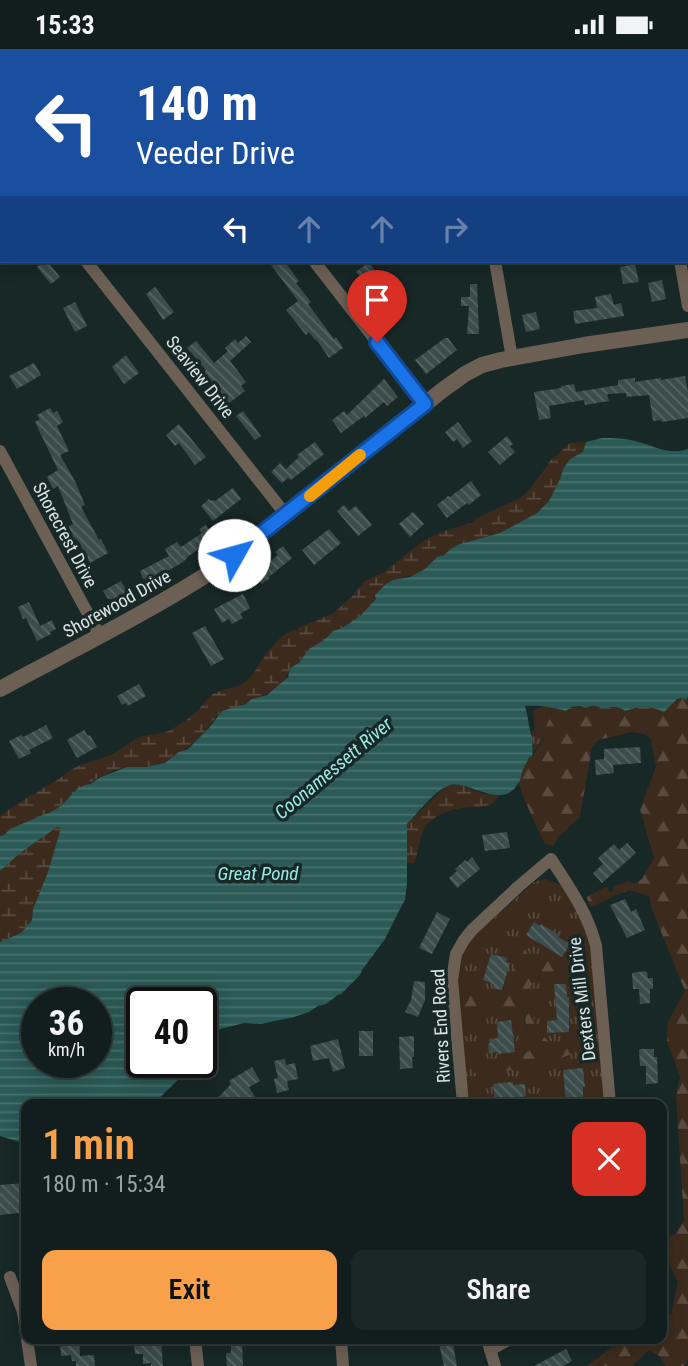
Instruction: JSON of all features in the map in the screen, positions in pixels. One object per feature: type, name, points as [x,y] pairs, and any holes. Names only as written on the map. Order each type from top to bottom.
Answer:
[{"type":"street","name":"Seaview Drive","points":[[88,263],[286,515]]},
{"type":"street","points":[[316,263],[425,404]]},
{"type":"street","points":[[495,263],[512,358]]},
{"type":"street","points":[[680,263],[688,306]]},
{"type":"street","name":"Shorewood Drive","points":[[0,689],[203,577],[286,515],[425,404],[482,365],[584,345],[688,330]]},
{"type":"street","name":"Shorecrest Drive","points":[[0,451],[100,636]]},
{"type":"street","name":"Rivers End Road","points":[[463,1099],[452,980],[456,954],[472,930],[551,859]]},
{"type":"street","name":"Dexters Mill Drive","points":[[551,859],[582,907],[596,946],[610,1099]]},
{"type":"street","points":[[10,1277],[21,1307]]},
{"type":"street","points":[[28,1344],[31,1366]]},
{"type":"street","points":[[196,1344],[198,1366]]},
{"type":"street","points":[[341,1344],[343,1366]]},
{"type":"street","points":[[489,1345],[495,1366]]},
{"type":"green space","points":[[586,442],[583,452],[570,459],[563,469],[562,477],[549,501],[537,513],[500,533],[452,548],[417,574],[393,580],[360,616],[309,649],[299,664],[290,668],[276,688],[252,701],[224,711],[199,738],[163,764],[123,768],[107,774],[69,797],[54,811],[0,836],[0,816],[13,807],[76,767],[110,755],[142,736],[165,732],[180,724],[213,694],[245,682],[282,637],[334,613],[366,580],[383,573],[423,541],[438,533],[471,523],[522,497],[549,462],[570,443]]},
{"type":"green space","points":[[688,696],[688,1358],[685,1366],[666,1366],[659,1356],[649,1350],[632,1366],[587,1366],[616,1344],[667,1344],[667,1314],[671,1314],[678,1282],[667,1260],[667,1238],[676,1233],[684,1221],[676,1096],[680,1077],[667,1041],[668,1022],[685,991],[651,907],[650,897],[632,890],[592,907],[587,897],[608,887],[609,892],[612,892],[614,887],[628,881],[634,884],[642,879],[654,858],[640,809],[656,767],[651,739],[645,734],[631,732],[598,740],[592,747],[580,817],[558,837],[553,846],[545,844],[522,794],[519,779],[529,757],[544,740],[545,728],[552,714],[545,705],[558,709],[614,707],[625,711],[641,706],[654,707],[682,698],[686,700]]},
{"type":"green space","points":[[545,705],[552,714],[543,738],[534,752],[531,734],[535,728],[533,711]]},
{"type":"green space","points":[[458,784],[484,794],[499,795],[488,806],[446,812],[430,821],[420,839],[414,863],[407,863],[407,824],[446,786]]},
{"type":"green space","points":[[57,827],[61,828],[61,832],[33,909],[32,920],[21,933],[0,942],[0,871],[18,854]]},
{"type":"green space","points":[[546,879],[561,885],[576,909],[588,938],[605,1099],[583,1099],[583,1068],[563,1070],[566,1099],[468,1099],[461,1026],[485,1012],[521,1009],[529,1051],[522,1055],[471,1061],[473,1070],[569,1044],[548,1041],[537,1030],[526,993],[536,979],[568,974],[531,959],[522,944],[506,993],[489,997],[458,992],[458,962],[471,939],[534,882]]},
{"type":"green space","points":[[521,943],[531,959],[567,959],[568,974],[536,979],[526,993],[537,1030],[548,1041],[569,1044],[572,1049],[569,1055],[534,1068],[476,1074],[471,1061],[522,1055],[529,1051],[524,1013],[521,1009],[485,1012],[482,1026],[465,1030],[461,1026],[458,992],[488,997],[505,993]]},
{"type":"water","name":"Great Pond","points":[[602,438],[635,441],[667,451],[688,449],[686,700],[677,699],[664,712],[645,707],[625,711],[617,707],[602,709],[580,706],[566,711],[525,706],[533,739],[533,752],[520,781],[512,791],[503,795],[484,793],[465,786],[448,786],[432,797],[407,824],[405,900],[385,939],[360,975],[341,994],[326,1004],[294,1017],[261,1024],[244,1023],[217,1030],[217,987],[126,987],[126,1078],[180,1078],[158,1099],[21,1099],[21,1142],[0,1136],[0,942],[21,933],[32,920],[33,909],[61,828],[57,827],[32,844],[0,871],[0,836],[61,806],[77,789],[101,777],[127,767],[165,763],[179,752],[188,749],[222,711],[267,695],[288,677],[290,668],[299,663],[309,649],[360,616],[386,584],[425,569],[437,557],[460,544],[500,533],[537,513],[549,501],[570,459],[583,452],[586,442]]},
{"type":"building","points":[[49,263],[60,277],[51,284],[37,267]]},
{"type":"building","points":[[270,263],[286,263],[299,281],[296,283],[311,302],[308,304],[343,348],[329,358],[309,332],[306,335],[286,310],[298,301]]},
{"type":"building","points":[[370,263],[395,300],[384,308],[356,272]]},
{"type":"building","points":[[635,264],[639,282],[623,284],[620,267]]},
{"type":"building","points":[[662,280],[666,299],[652,302],[648,283]]},
{"type":"building","points":[[470,284],[477,284],[479,334],[467,334],[469,306],[461,306],[461,297],[470,297]]},
{"type":"building","points":[[155,287],[174,312],[163,320],[146,294]]},
{"type":"building","points":[[611,294],[614,305],[621,303],[624,316],[575,324],[573,311],[597,308],[595,297]]},
{"type":"building","points":[[75,302],[87,326],[75,332],[63,308]]},
{"type":"building","points":[[536,312],[540,329],[526,332],[522,315]]},
{"type":"building","points":[[246,336],[251,342],[230,361],[246,382],[241,386],[245,391],[229,403],[203,373],[206,370],[187,348],[196,341],[214,363],[228,351],[225,348],[235,339],[238,343]]},
{"type":"building","points":[[448,338],[457,350],[426,374],[415,360]]},
{"type":"building","points":[[126,355],[139,373],[124,384],[112,367]]},
{"type":"building","points":[[34,363],[41,375],[17,389],[9,376]]},
{"type":"building","points":[[685,376],[688,418],[653,421],[649,395],[626,397],[626,393],[607,394],[609,401],[585,405],[584,400],[549,406],[551,418],[539,420],[534,392],[574,384],[576,392],[618,385],[618,380],[635,378],[635,382]]},
{"type":"building","points":[[384,379],[398,397],[387,406],[384,402],[341,433],[332,420],[344,411],[347,415]]},
{"type":"building","points":[[50,408],[53,413],[57,411],[63,422],[57,426],[69,451],[60,455],[85,505],[81,507],[108,553],[90,563],[68,527],[73,524],[58,486],[53,489],[47,477],[58,470],[35,422],[40,419],[37,415]]},
{"type":"building","points":[[243,411],[261,436],[255,440],[236,416]]},
{"type":"building","points":[[458,422],[472,441],[463,448],[457,439],[453,442],[445,432]]},
{"type":"building","points":[[179,424],[206,457],[195,465],[179,443],[175,446],[166,435]]},
{"type":"building","points":[[507,436],[515,452],[500,465],[488,452]]},
{"type":"building","points":[[315,442],[324,454],[291,480],[288,478],[282,483],[271,472],[280,463],[286,469],[299,457],[297,455]]},
{"type":"building","points":[[471,481],[481,495],[447,518],[437,505]]},
{"type":"building","points":[[233,488],[241,499],[213,521],[201,506],[209,499],[215,501]]},
{"type":"building","points":[[344,505],[349,511],[356,506],[372,525],[358,536],[337,511]]},
{"type":"building","points":[[413,512],[424,524],[410,537],[399,524]]},
{"type":"building","points":[[206,525],[215,538],[183,562],[147,583],[145,578],[143,579],[140,571],[169,556],[165,549],[177,542],[181,547],[202,533],[199,529]]},
{"type":"building","points":[[329,529],[341,543],[314,565],[302,550]]},
{"type":"building","points":[[283,546],[292,558],[262,584],[254,574],[278,555],[275,552]]},
{"type":"building","points":[[121,581],[128,593],[112,602],[103,591]]},
{"type":"building","points":[[243,594],[250,608],[240,614],[243,618],[232,624],[229,619],[222,623],[214,609]]},
{"type":"building","points":[[29,602],[40,626],[52,620],[56,629],[37,641],[18,607]]},
{"type":"building","points":[[205,626],[224,659],[211,666],[192,633]]},
{"type":"building","points":[[139,684],[146,696],[128,706],[126,703],[122,705],[117,696]]},
{"type":"building","points":[[46,725],[53,738],[29,750],[31,753],[19,759],[9,741]]},
{"type":"building","points":[[84,730],[97,747],[77,758],[67,740]]},
{"type":"building","points":[[640,747],[641,763],[613,765],[614,773],[596,775],[595,760],[604,759],[604,749]]},
{"type":"building","points":[[507,832],[510,848],[485,851],[482,835]]},
{"type":"building","points":[[627,843],[636,853],[602,883],[593,873],[603,864],[598,858],[614,844],[619,850]]},
{"type":"building","points":[[472,857],[480,869],[457,888],[449,878],[457,871],[455,869]]},
{"type":"building","points":[[625,899],[631,912],[636,909],[645,930],[627,938],[610,905]]},
{"type":"building","points":[[437,912],[450,919],[432,954],[419,948]]},
{"type":"building","points":[[534,922],[570,944],[562,957],[526,935]]},
{"type":"building","points":[[491,954],[507,958],[506,962],[510,963],[502,990],[493,988],[494,984],[483,980]]},
{"type":"building","points":[[645,971],[648,978],[653,978],[653,989],[650,989],[650,1003],[640,1004],[639,989],[633,989],[632,973]]},
{"type":"building","points":[[414,981],[425,982],[425,1000],[418,1017],[405,1012],[411,1000]]},
{"type":"building","points":[[554,984],[566,984],[569,997],[569,1032],[547,1033],[547,1021],[557,1020]]},
{"type":"building","points":[[511,1020],[515,1052],[489,1053],[489,1039],[498,1038],[497,1022]]},
{"type":"building","points":[[359,1031],[373,1031],[373,1056],[359,1056]]},
{"type":"building","points":[[414,1036],[413,1068],[400,1069],[399,1037]]},
{"type":"building","points":[[338,1039],[345,1068],[333,1072],[329,1058],[313,1061],[310,1046]]},
{"type":"building","points":[[639,1049],[654,1049],[658,1083],[646,1084],[646,1066],[640,1066]]},
{"type":"building","points":[[285,1059],[286,1065],[295,1063],[298,1079],[287,1081],[289,1090],[277,1093],[274,1079],[278,1078],[274,1061]]},
{"type":"building","points":[[252,1067],[260,1081],[249,1087],[256,1099],[217,1099],[231,1084],[229,1081]]},
{"type":"building","points":[[583,1068],[583,1099],[566,1099],[563,1070]]},
{"type":"building","points":[[493,1084],[525,1084],[526,1096],[521,1099],[495,1099]]},
{"type":"building","points":[[21,1183],[21,1213],[0,1215],[0,1185]]},
{"type":"building","points":[[60,1344],[79,1344],[80,1356],[94,1355],[95,1366],[76,1366],[71,1355],[61,1356]]},
{"type":"building","points":[[134,1344],[161,1344],[163,1366],[143,1364],[143,1354],[135,1354]]},
{"type":"building","points":[[231,1344],[242,1344],[243,1366],[227,1366],[226,1353],[231,1353]]},
{"type":"building","points":[[439,1344],[453,1344],[457,1366],[444,1366]]},
{"type":"building","points":[[566,1349],[572,1361],[563,1366],[534,1366]]},
{"type":"slow traffic","points":[[310,496],[360,455]]},
{"type":"route","points":[[234,555],[425,404],[377,342]]},
{"type":"water label","name":"Coonamessett River","points":[[333,768]]}]
